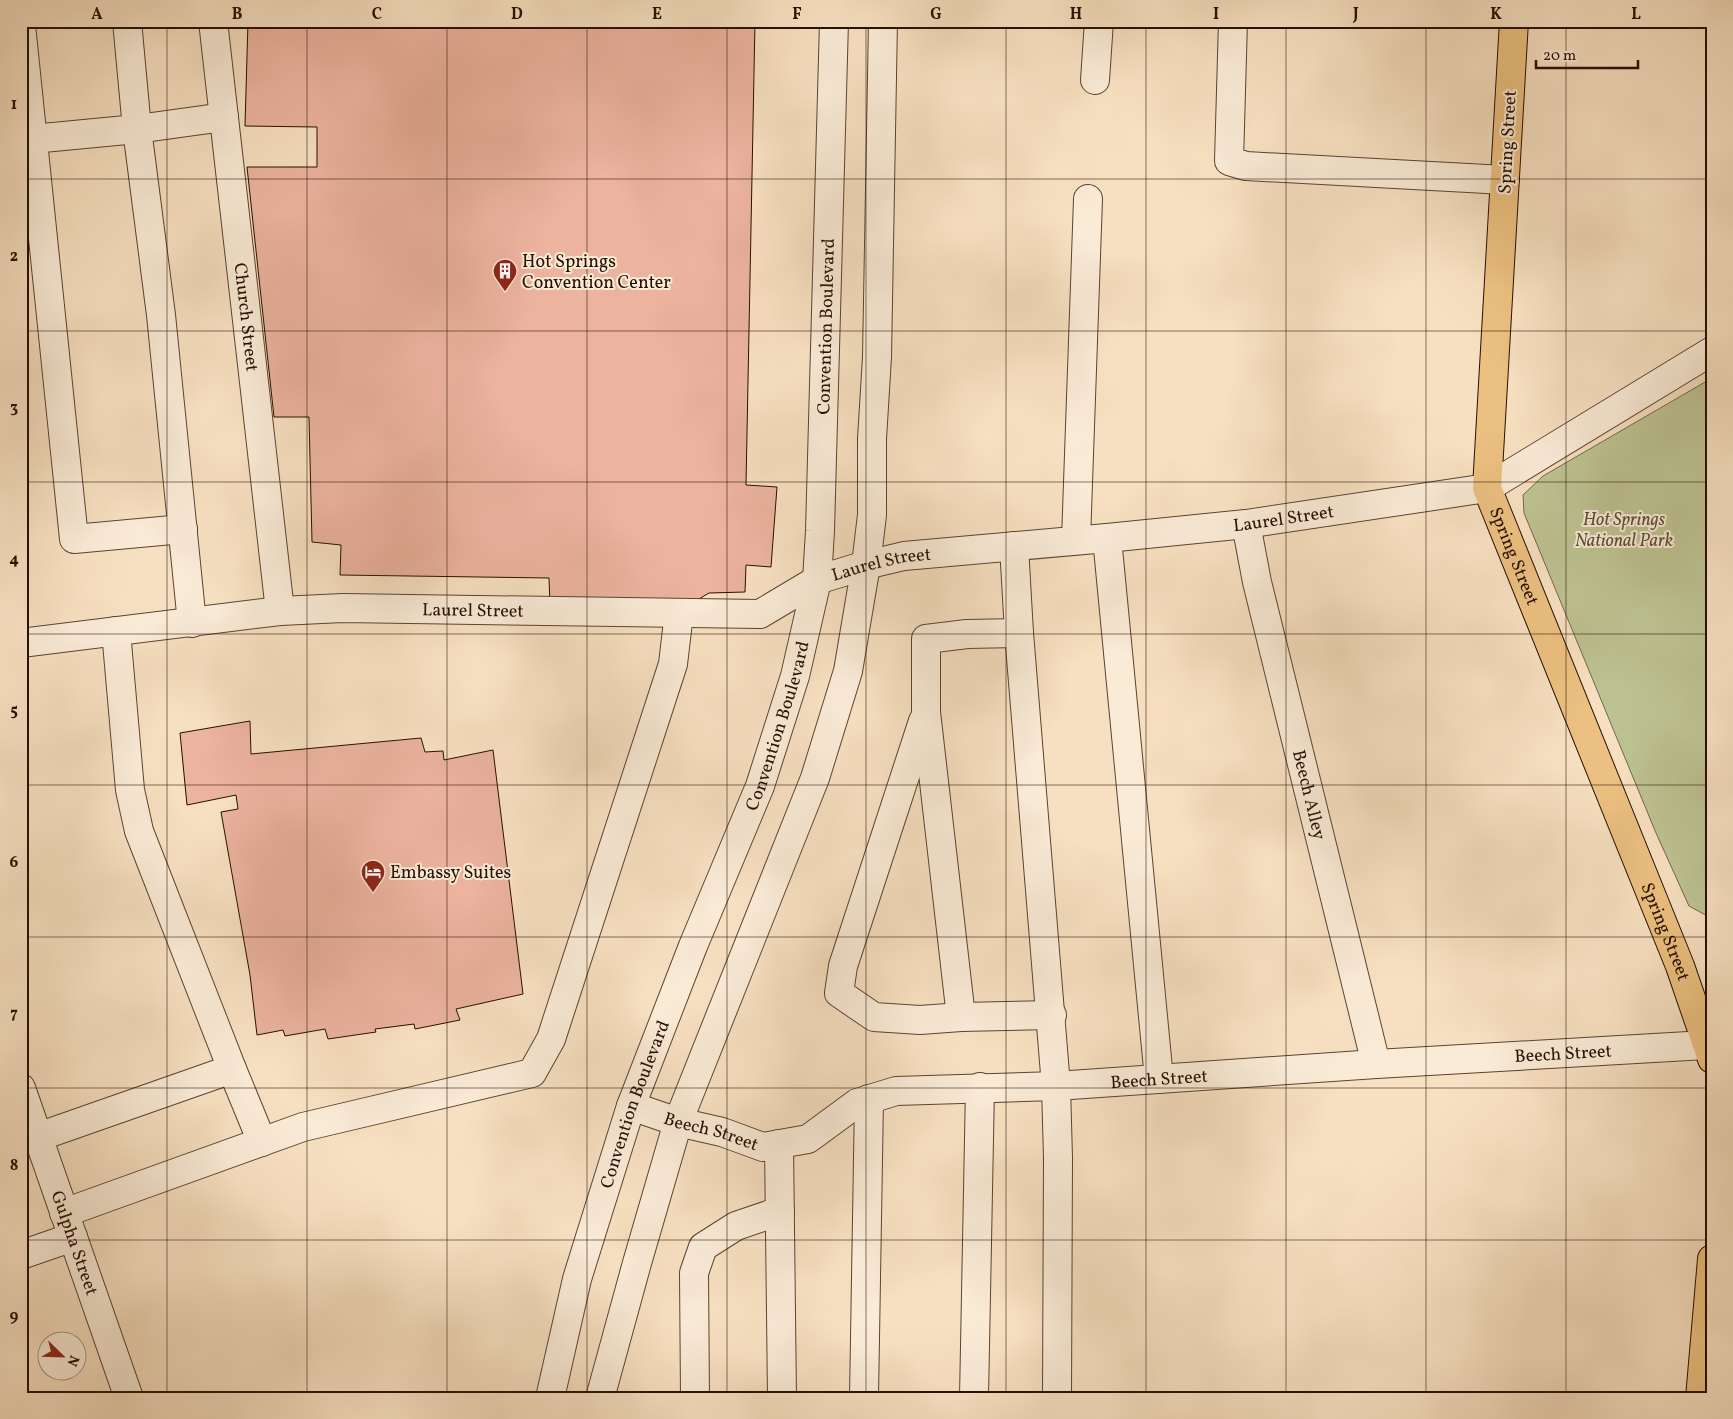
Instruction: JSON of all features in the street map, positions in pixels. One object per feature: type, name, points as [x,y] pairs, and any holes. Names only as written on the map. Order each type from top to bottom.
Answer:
[{"type":"main road","name":"Spring Street","points":[[1514,21],[1487,488],[1680,966],[1710,1046]]},
{"type":"main road","points":[[1700,1398],[1712,1259]]},
{"type":"street","points":[[127,21],[161,315],[192,623]]},
{"type":"street","name":"Church Street","points":[[213,21],[280,611]]},
{"type":"street","name":"Convention Boulevard","points":[[550,1398],[577,1279],[631,1106],[693,946],[760,786],[795,676],[817,580],[820,531],[834,21]]},
{"type":"street","points":[[600,1398],[678,1122],[815,778],[848,672],[866,565],[872,515],[872,439],[878,357],[883,21]]},
{"type":"street","points":[[1094,80],[1099,21]]},
{"type":"street","points":[[1233,21],[1229,161],[1246,166],[1505,180]]},
{"type":"street","points":[[21,25],[74,539],[183,529]]},
{"type":"street","points":[[32,139],[138,129],[224,117]]},
{"type":"street","points":[[1076,540],[1088,199]]},
{"type":"street","name":"Laurel Street","points":[[21,643],[280,611],[343,608],[760,614],[817,580],[904,556],[1246,524],[1487,488],[1712,351]]},
{"type":"street","name":"Beech Alley","points":[[1246,524],[1257,582],[1376,1064]]},
{"type":"street","points":[[1107,538],[1159,1079]]},
{"type":"street","points":[[1014,546],[1019,633],[1052,1015],[1056,1086],[1058,1158],[1057,1398]]},
{"type":"street","points":[[21,1255],[69,1225],[262,1142],[303,1127],[532,1074],[550,1039],[674,664],[680,613]]},
{"type":"street","points":[[116,631],[130,790],[139,831],[262,1142]]},
{"type":"street","points":[[961,1017],[926,712],[926,639],[967,634],[1019,633]]},
{"type":"street","points":[[926,712],[843,966],[839,993],[874,1017],[920,1020],[1052,1015]]},
{"type":"street","name":"Beech Street","points":[[631,1106],[678,1122],[722,1132],[762,1147],[808,1139],[858,1103],[896,1091],[1056,1086],[1376,1064],[1710,1046]]},
{"type":"street","points":[[38,1137],[232,1069]]},
{"type":"street","points":[[974,1398],[980,1087]]},
{"type":"street","name":"Gulpha Street","points":[[21,1088],[129,1398]]},
{"type":"street","points":[[864,1398],[869,1099]]},
{"type":"street","points":[[779,1144],[782,1398]]},
{"type":"street","points":[[695,1398],[694,1272],[703,1247],[736,1226],[780,1211]]},
{"type":"green space","name":"Hot Springs National Park","points":[[1712,378],[1711,918],[1689,906],[1656,833],[1524,513],[1523,495],[1543,476]]},
{"type":"building","name":"Hot Springs Convention Center","points":[[248,21],[755,21],[746,485],[777,487],[771,567],[746,565],[745,592],[709,593],[687,606],[550,605],[549,578],[340,575],[341,545],[312,542],[309,417],[274,417],[247,167],[317,167],[317,127],[245,126]]},
{"type":"building","name":"Embassy Suites","points":[[250,721],[251,754],[421,738],[425,752],[443,751],[444,760],[493,750],[523,994],[456,1009],[460,1020],[415,1029],[414,1024],[375,1029],[376,1032],[328,1039],[325,1029],[285,1036],[283,1030],[257,1035],[250,975],[221,812],[238,809],[236,795],[187,805],[180,733]]},
{"type":"place","name":"Hot Springs Convention Center","points":[[505,292]]},
{"type":"place","name":"Embassy Suites","points":[[373,893]]}]
